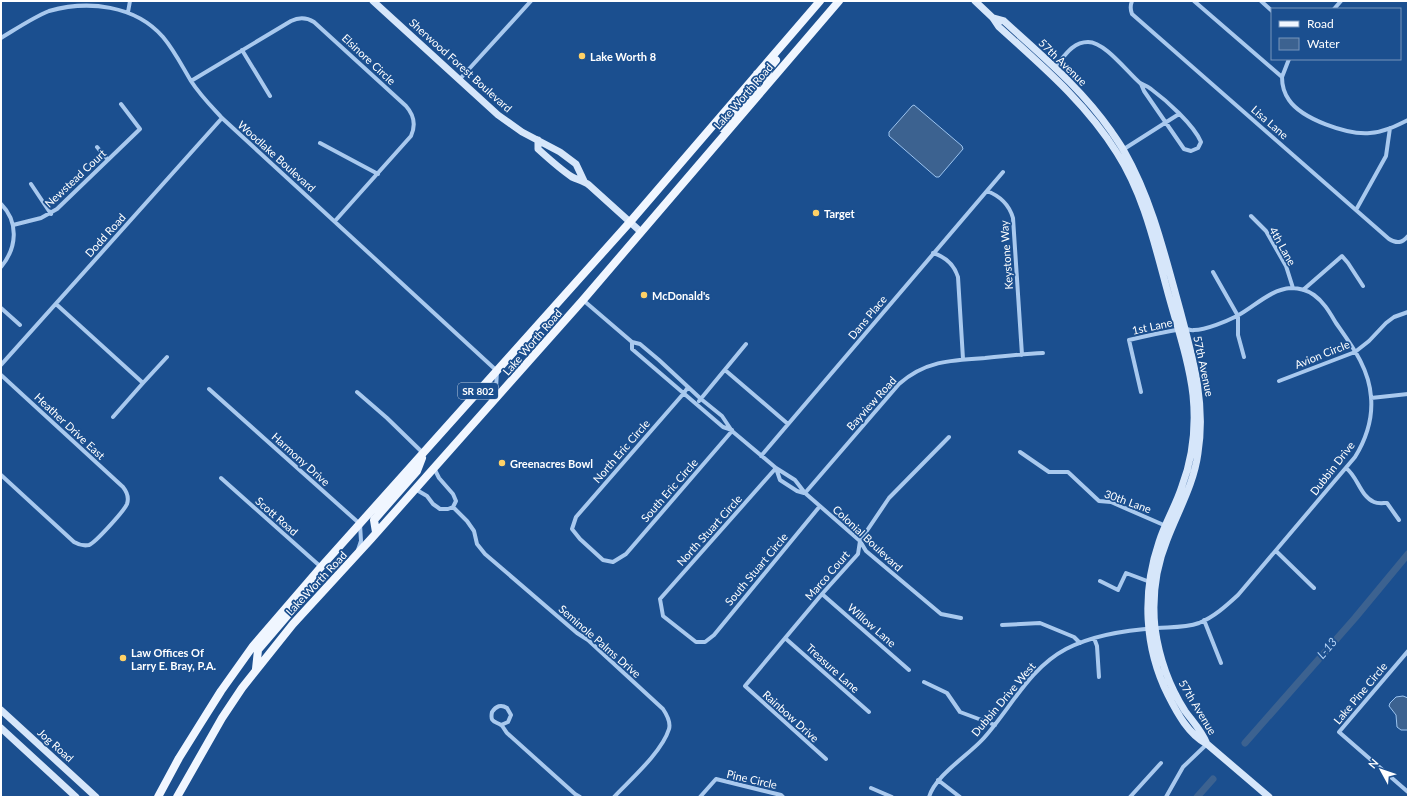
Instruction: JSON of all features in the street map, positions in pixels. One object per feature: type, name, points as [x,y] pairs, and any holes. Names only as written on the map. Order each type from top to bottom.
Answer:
[{"type":"main road","name":"Lake Worth Road","points":[[158,797],[179,758],[221,691],[253,646],[321,567],[424,454],[630,222],[820,1]]},
{"type":"main road","name":"Lake Worth Road","points":[[177,797],[222,718],[256,669],[296,619],[358,553],[583,300],[839,1]]},
{"type":"main road","points":[[768,84],[767,74],[770,66],[801,31],[805,18]]},
{"type":"main road","points":[[711,150],[718,133],[755,89],[757,74]]},
{"type":"main road","points":[[376,532],[374,520],[417,471],[424,454]]},
{"type":"main road","points":[[256,669],[258,650],[306,595],[321,567]]},
{"type":"street","points":[[128,12],[130,1]]},
{"type":"street","name":"Sherwood Forest Boulevard","points":[[373,1],[498,115],[522,132],[560,152],[576,164],[584,181],[641,232]]},
{"type":"street","points":[[459,80],[531,1]]},
{"type":"street","name":"57th Avenue","points":[[975,1],[993,18],[999,27],[1050,73],[1076,99],[1094,120],[1118,154],[1136,190],[1149,225],[1197,376],[1200,394],[1201,433],[1190,488],[1169,527],[1161,560],[1153,583],[1155,603],[1152,628],[1170,682],[1184,710],[1204,735],[1207,744]]},
{"type":"street","name":"Lisa Lane","points":[[1132,1],[1130,9],[1132,14],[1356,210],[1393,241],[1401,242],[1408,236]]},
{"type":"street","points":[[1194,1],[1282,76]]},
{"type":"street","points":[[1261,1],[1271,10]]},
{"type":"street","name":"Woodlake Boulevard","points":[[1,38],[40,15],[57,8],[70,5],[107,5],[128,12],[146,22],[172,49],[200,93],[222,118],[497,371]]},
{"type":"street","name":"Elsinore Circle","points":[[192,81],[291,21],[305,18],[314,22],[406,106],[413,118],[414,127],[411,136],[336,222]]},
{"type":"street","name":"57th Avenue","points":[[993,18],[1004,21],[1055,67],[1082,94],[1100,115],[1124,149],[1143,187],[1156,223],[1181,329]]},
{"type":"street","points":[[1055,67],[1074,46],[1087,42],[1095,44],[1108,51],[1141,84],[1144,91],[1184,149],[1191,151],[1198,148],[1201,142],[1198,133],[1160,96],[1149,87],[1141,84]]},
{"type":"street","points":[[242,50],[270,96]]},
{"type":"street","points":[[1290,60],[1282,76],[1286,96],[1291,104],[1318,121],[1333,127],[1353,132],[1370,133],[1381,132],[1408,120]]},
{"type":"street","name":"Newstead Court","points":[[13,225],[51,214],[140,129],[120,104]]},
{"type":"street","points":[[1124,149],[1179,114]]},
{"type":"street","name":"Dodd Road","points":[[1,365],[222,118]]},
{"type":"street","points":[[1356,210],[1386,156],[1390,128]]},
{"type":"street","name":"Sherwood Forest Boulevard","points":[[538,140],[538,149],[546,157],[574,178],[584,181]]},
{"type":"street","points":[[320,143],[378,174]]},
{"type":"street","points":[[97,147],[108,160]]},
{"type":"street","points":[[987,191],[1003,172]]},
{"type":"street","points":[[31,184],[51,214]]},
{"type":"street","name":"Dans Place","points":[[761,456],[987,191]]},
{"type":"street","name":"Keystone Way","points":[[987,191],[998,196],[1004,202],[1010,209],[1013,218],[1022,354]]},
{"type":"street","points":[[1,204],[9,215],[13,225],[14,237],[13,247],[9,256],[1,267]]},
{"type":"street","name":"4th Lane","points":[[1251,216],[1266,231],[1286,266],[1292,288]]},
{"type":"street","points":[[933,253],[948,260],[958,277],[963,359]]},
{"type":"street","points":[[1303,290],[1342,256],[1363,286]]},
{"type":"street","points":[[1213,272],[1238,316],[1238,335],[1244,357]]},
{"type":"street","name":"Dubbin Drive","points":[[1152,628],[1187,626],[1204,620],[1227,606],[1276,551],[1360,450],[1367,434],[1370,420],[1371,398],[1367,375],[1355,352],[1321,302],[1314,295],[1303,290],[1292,288],[1283,289],[1274,293],[1238,316],[1225,322],[1194,330],[1181,329]]},
{"type":"street","points":[[583,300],[632,342],[640,344],[722,416],[732,431]]},
{"type":"street","points":[[56,304],[143,383]]},
{"type":"street","points":[[1,308],[20,325]]},
{"type":"street","name":"Avion Circle","points":[[1279,381],[1355,352],[1386,323],[1394,317],[1408,312]]},
{"type":"street","name":"1st Lane","points":[[1141,392],[1128,340],[1181,329]]},
{"type":"street","points":[[632,342],[632,349],[723,426],[732,431]]},
{"type":"street","points":[[697,404],[746,344]]},
{"type":"street","name":"Bayview Road","points":[[805,493],[902,381],[913,373],[937,363],[963,359],[1043,353]]},
{"type":"street","points":[[113,417],[167,357]]},
{"type":"street","points":[[725,370],[788,424]]},
{"type":"street","points":[[488,408],[496,389],[497,371]]},
{"type":"street","name":"Heather Drive East","points":[[1,376],[126,491],[128,500],[124,509],[96,540],[83,546],[74,542],[1,475]]},
{"type":"street","name":"North Eric Circle","points":[[618,559],[613,562],[603,560],[580,539],[572,529],[576,518],[684,394],[688,387]]},
{"type":"street","name":"Harmony Drive","points":[[208,389],[360,524]]},
{"type":"street","points":[[357,392],[387,418],[424,454]]},
{"type":"street","points":[[1371,398],[1408,394]]},
{"type":"street","name":"Colonial Boulevard","points":[[732,431],[776,468],[795,480],[805,493],[860,541],[866,551],[941,614],[961,618]]},
{"type":"street","name":"South Eric Circle","points":[[618,559],[626,554],[732,431]]},
{"type":"street","name":"Marco Court","points":[[745,686],[822,594],[858,554],[860,541],[889,498],[949,437]]},
{"type":"street","name":"30th Lane","points":[[1020,452],[1050,472],[1068,472],[1099,501],[1111,502],[1169,527]]},
{"type":"street","points":[[415,489],[427,496],[440,509],[448,509],[453,507],[456,501],[453,494],[439,478],[434,468]]},
{"type":"street","name":"Colonial Boulevard","points":[[776,468],[780,480],[797,491],[805,493]]},
{"type":"street","name":"North Stuart Circle","points":[[704,642],[696,642],[663,616],[660,606],[660,599],[776,468]]},
{"type":"street","points":[[1346,468],[1352,473],[1365,496],[1375,502],[1387,504],[1399,520]]},
{"type":"street","name":"Scott Road","points":[[221,478],[321,567]]},
{"type":"street","name":"South Stuart Circle","points":[[704,642],[714,635],[820,506]]},
{"type":"street","name":"Seminole Palms Drive","points":[[453,507],[467,521],[474,531],[476,544],[485,554],[577,633],[588,640],[663,709],[668,718],[669,728],[663,742],[651,758],[614,797]]},
{"type":"street","points":[[358,553],[361,541],[360,524]]},
{"type":"street","points":[[1276,551],[1314,588]]},
{"type":"street","points":[[1100,581],[1118,590],[1126,574],[1153,583]]},
{"type":"street","name":"Willow Lane","points":[[822,594],[909,670]]},
{"type":"street","points":[[1204,620],[1222,663]]},
{"type":"street","points":[[1002,625],[1040,622],[1074,637],[1080,643]]},
{"type":"street","name":"Dubbin Drive West","points":[[929,797],[932,788],[938,780],[966,756],[995,725],[1026,683],[1040,667],[1066,649],[1094,638],[1152,628]]},
{"type":"street","name":"Treasure Lane","points":[[785,638],[869,712]]},
{"type":"street","points":[[1094,638],[1097,646],[1099,677]]},
{"type":"street","name":"Lake Pine Circle","points":[[1408,651],[1339,732],[1408,792]]},
{"type":"street","points":[[924,682],[947,693],[960,712],[995,725]]},
{"type":"street","name":"Rainbow Drive","points":[[745,686],[826,759]]},
{"type":"street","points":[[501,725],[508,722],[510,715],[508,708],[500,706],[494,709],[491,716],[494,722],[501,725],[507,733],[580,797]]},
{"type":"street","name":"Jog Road","points":[[1,710],[96,797]]},
{"type":"street","points":[[1,728],[76,797]]},
{"type":"street","points":[[1166,797],[1183,767],[1207,744],[1269,797]]},
{"type":"street","points":[[1130,797],[1161,764]]},
{"type":"street","name":"Pine Circle","points":[[700,797],[716,779],[781,795],[783,797]]},
{"type":"street","points":[[938,780],[960,797]]},
{"type":"street","points":[[871,788],[892,797]]},
{"type":"water","points":[[914,105],[962,146],[963,149],[939,177],[936,177],[889,136],[889,132]]},
{"type":"water","points":[[1403,696],[1408,698],[1408,730],[1401,730],[1397,727],[1396,715],[1389,706],[1396,697]]},
{"type":"waterway","name":"L-13","points":[[1245,743],[1355,618],[1408,554]]},
{"type":"waterway","name":"L-13","points":[[1197,797],[1213,779]]},
{"type":"place","name":"Lake Worth 8","points":[[582,56]]},
{"type":"place","name":"Target","points":[[816,213]]},
{"type":"place","name":"McDonald's","points":[[644,295]]},
{"type":"place","name":"Greenacres Bowl","points":[[502,463]]},
{"type":"place","name":"Law Offices Of Larry E. Bray, P.A.","points":[[123,658]]}]
